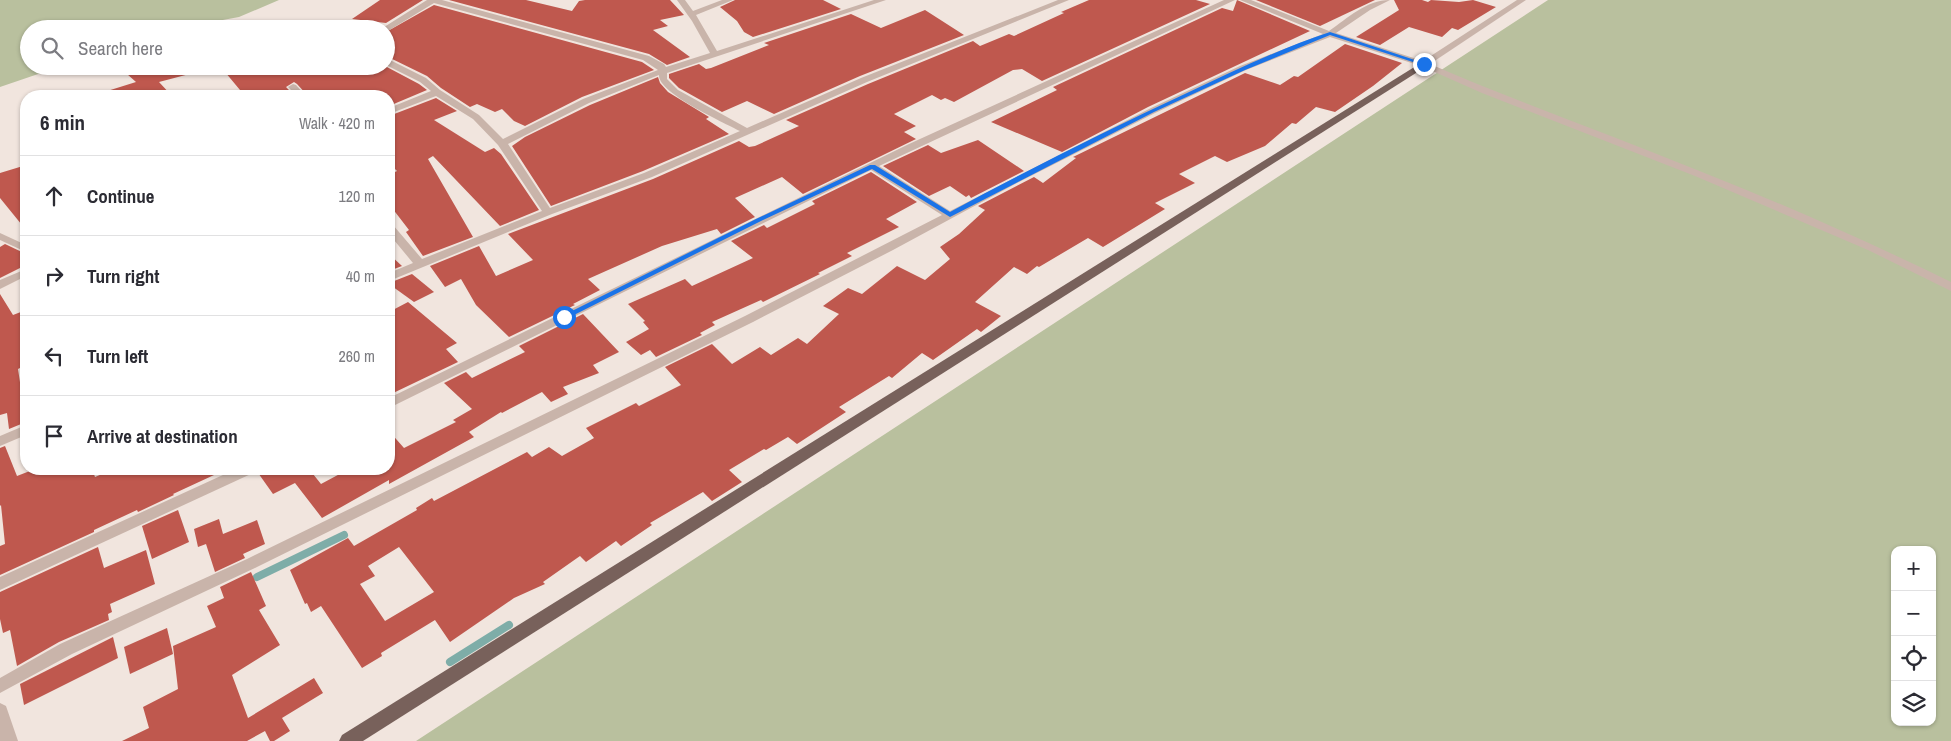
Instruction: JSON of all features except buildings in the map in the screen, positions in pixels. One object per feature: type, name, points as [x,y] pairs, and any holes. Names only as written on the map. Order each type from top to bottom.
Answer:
[{"type":"main road","points":[[348,741],[1072,288],[1424,64]]},
{"type":"street","points":[[395,23],[434,0],[442,4],[646,58],[655,62],[663,71],[663,80],[675,92],[748,132]]},
{"type":"street","points":[[681,0],[696,21],[714,53]]},
{"type":"street","points":[[690,15],[729,0]]},
{"type":"street","points":[[502,143],[586,100],[663,71],[882,0]]},
{"type":"street","points":[[395,274],[548,212],[648,176],[873,76],[1065,0]]},
{"type":"street","points":[[395,399],[758,220],[1022,93],[1230,0]]},
{"type":"street","points":[[1244,0],[1330,34],[1424,64],[1485,91],[1699,174],[1872,248],[1951,287]]},
{"type":"street","points":[[0,686],[66,649],[252,563],[740,323],[1152,111],[1243,68],[1330,34],[1367,8],[1386,0]]},
{"type":"street","points":[[1424,64],[1522,0]]},
{"type":"street","points":[[395,66],[423,80],[437,92],[476,117],[502,143],[548,212]]},
{"type":"street","points":[[293,87],[296,90]]},
{"type":"street","points":[[395,109],[437,92]]},
{"type":"street","points":[[872,166],[950,215]]},
{"type":"street","points":[[395,234],[420,264]]},
{"type":"street","points":[[0,236],[20,246]]},
{"type":"street","points":[[0,285],[20,275]]},
{"type":"street","points":[[0,441],[20,433]]},
{"type":"street","points":[[0,584],[235,475]]},
{"type":"street","points":[[0,711],[9,741]]},
{"type":"green space","points":[[0,0],[279,0],[239,17],[223,20],[20,20],[20,75],[35,75],[0,87]]},
{"type":"green space","points":[[1548,0],[1951,0],[1951,741],[416,741]]},
{"type":"waterway","points":[[257,577],[344,535]]},
{"type":"waterway","points":[[450,662],[509,625]]},
{"type":"route","points":[[564,317],[758,220],[872,166],[950,215],[1152,111],[1243,68],[1330,34],[1424,64]]}]
